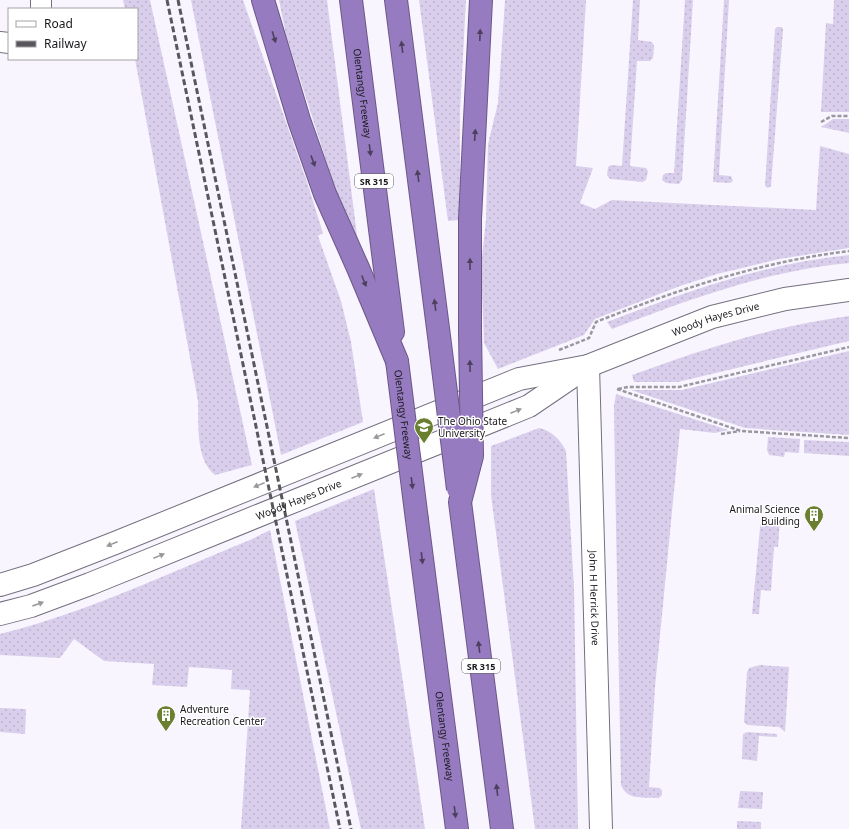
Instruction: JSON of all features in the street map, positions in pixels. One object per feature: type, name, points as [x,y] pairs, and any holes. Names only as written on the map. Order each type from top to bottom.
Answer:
[{"type":"highway","points":[[263,0],[299,120],[325,194],[397,361]]},
{"type":"highway","name":"Olentangy Freeway","points":[[351,0],[457,829]]},
{"type":"highway","name":"SR 315","points":[[396,0],[502,829]]},
{"type":"highway","points":[[460,502],[472,456],[470,219],[481,0]]},
{"type":"street","name":"Woody Hayes Drive","points":[[0,585],[33,575],[152,528],[519,379],[588,366],[712,317],[785,299],[849,290]]},
{"type":"street","name":"Woody Hayes Drive","points":[[0,614],[30,606],[90,584],[529,406],[588,366]]},
{"type":"street","name":"John H Herrick Drive","points":[[588,366],[601,829]]},
{"type":"path","points":[[821,122],[832,116],[849,116]]},
{"type":"path","points":[[741,431],[617,389],[628,387],[679,387],[849,347]]},
{"type":"path","points":[[721,434],[741,431],[849,438]]},
{"type":"shaded area","points":[[123,0],[150,0],[252,465],[215,475],[204,460],[199,441],[198,401],[135,60],[138,60],[138,8],[125,8]]},
{"type":"shaded area","points":[[191,0],[243,0],[307,182],[323,233],[318,236],[341,301],[351,342],[363,422],[281,455]]},
{"type":"shaded area","points":[[279,0],[327,0],[358,243],[340,204],[286,35]]},
{"type":"shaded area","points":[[419,0],[466,0],[460,112],[460,220],[448,221]]},
{"type":"shaded area","points":[[505,0],[586,0],[576,166],[593,168],[580,203],[595,209],[612,200],[816,210],[820,146],[849,154],[849,248],[779,259],[717,274],[680,286],[595,319],[584,335],[498,369],[484,343],[481,266],[486,220],[488,144],[498,103]]},
{"type":"shaded area","points":[[633,0],[640,0],[638,40],[652,42],[654,46],[653,58],[650,61],[637,61],[630,166],[646,168],[648,171],[646,180],[643,182],[610,179],[607,175],[608,167],[611,165],[622,166]]},
{"type":"shaded area","points":[[685,0],[693,0],[682,180],[679,184],[666,183],[662,180],[663,175],[666,173],[674,173]]},
{"type":"shaded area","points":[[724,0],[729,0],[719,175],[731,176],[733,181],[730,183],[713,182]]},
{"type":"shaded area","points":[[834,0],[849,0],[849,112],[821,112],[826,23],[833,24]]},
{"type":"shaded area","points":[[777,27],[782,27],[783,30],[771,186],[768,188],[765,186],[775,29]]},
{"type":"shaded area","points":[[833,119],[849,119],[849,133],[821,127]]},
{"type":"shaded area","points":[[849,255],[849,263],[788,272],[758,279],[699,297],[612,329],[607,322],[726,280],[786,265]]},
{"type":"shaded area","points":[[849,316],[849,341],[678,382],[634,382],[632,375],[712,347],[765,332]]},
{"type":"shaded area","points":[[849,351],[849,435],[745,428],[631,390],[682,390]]},
{"type":"shaded area","points":[[616,394],[728,430],[715,433],[680,429],[655,687],[649,787],[660,788],[662,795],[659,798],[642,798],[632,796],[624,790],[621,785],[614,406]]},
{"type":"shaded area","points":[[539,428],[548,431],[555,436],[566,451],[574,588],[578,829],[535,829],[491,495],[491,446]]},
{"type":"shaded area","points":[[768,437],[800,439],[799,453],[785,452],[784,457],[769,455],[767,450]]},
{"type":"shaded area","points":[[804,440],[849,442],[849,456],[804,453]]},
{"type":"shaded area","points":[[374,489],[425,829],[361,829],[295,521]]},
{"type":"shaded area","points":[[761,517],[780,518],[778,547],[774,547],[771,591],[761,590],[759,614],[752,614]]},
{"type":"shaded area","points":[[270,530],[330,829],[241,829],[250,690],[231,689],[232,670],[189,667],[187,687],[152,685],[154,664],[104,661],[74,639],[60,658],[0,655],[0,634],[95,604],[250,540]]},
{"type":"shaded area","points":[[760,665],[789,667],[785,732],[779,727],[747,725],[744,722],[747,672],[749,668]]},
{"type":"shaded area","points":[[0,708],[26,709],[25,734],[0,732]]},
{"type":"shaded area","points":[[747,732],[777,734],[777,737],[759,736],[757,761],[742,759],[743,734]]},
{"type":"shaded area","points":[[740,791],[763,792],[762,809],[738,808]]},
{"type":"shaded area","points":[[737,821],[761,822],[761,829],[737,829]]},
{"type":"railway","points":[[167,0],[340,829]]},
{"type":"railway","points":[[178,0],[351,829]]},
{"type":"place","name":"The Ohio State University","points":[[424,444]]},
{"type":"place","name":"Animal Science Building","points":[[814,532]]},
{"type":"place","name":"Adventure Recreation Center","points":[[166,732]]}]
